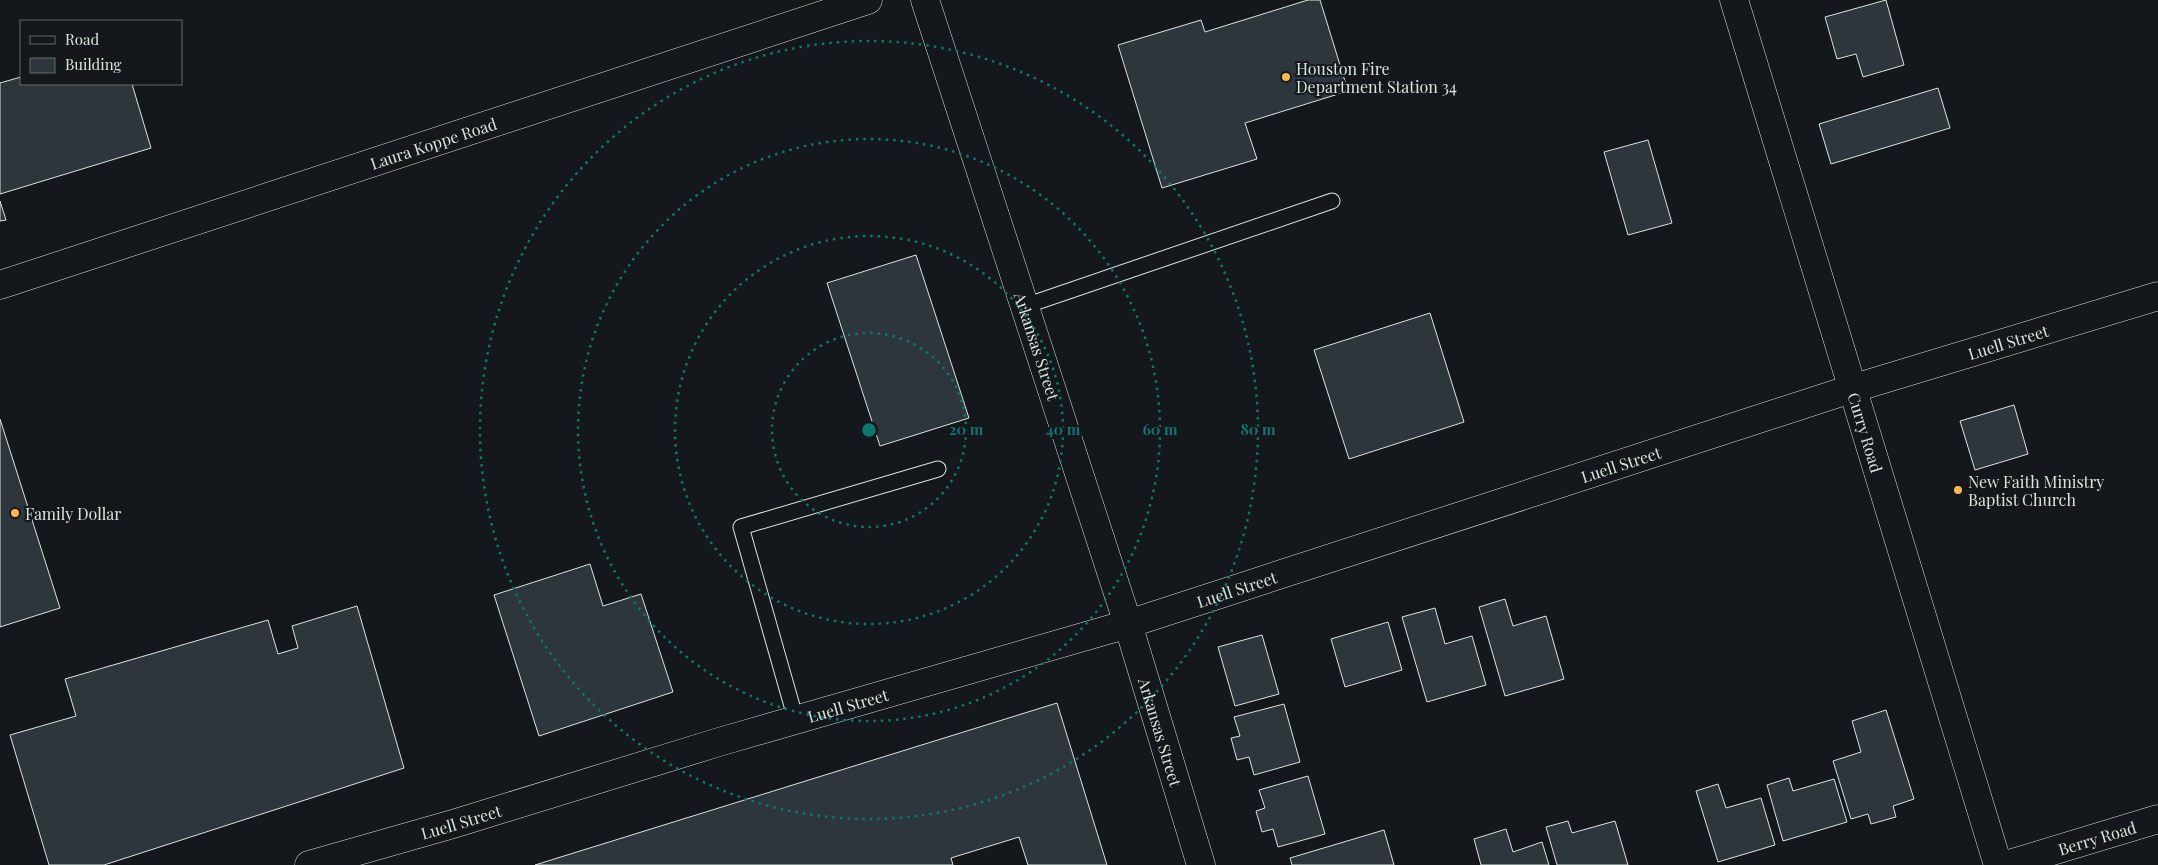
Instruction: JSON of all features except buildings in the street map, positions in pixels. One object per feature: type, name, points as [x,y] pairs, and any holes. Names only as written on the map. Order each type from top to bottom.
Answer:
[{"type":"street","name":"Laura Koppe Road","points":[[0,285],[868,0]]},
{"type":"street","name":"Arkansas Street","points":[[925,0],[1128,624],[1201,865]]},
{"type":"street","name":"Curry Road","points":[[1734,0],[1851,389],[1998,865]]},
{"type":"street","name":"Luell Street","points":[[309,865],[453,824],[796,720],[1128,624],[1851,389],[2158,296]]},
{"type":"street","name":"Berry Road","points":[[2006,865],[2158,819]]},
{"type":"lane","points":[[1025,306],[1332,201]]},
{"type":"lane","points":[[796,720],[741,527],[938,469]]},
{"type":"place","name":"Houston Fire Department Station 34","points":[[1286,77]]},
{"type":"place","name":"New Faith Ministry Baptist Church","points":[[1958,490]]},
{"type":"place","name":"Family Dollar","points":[[15,513]]}]
